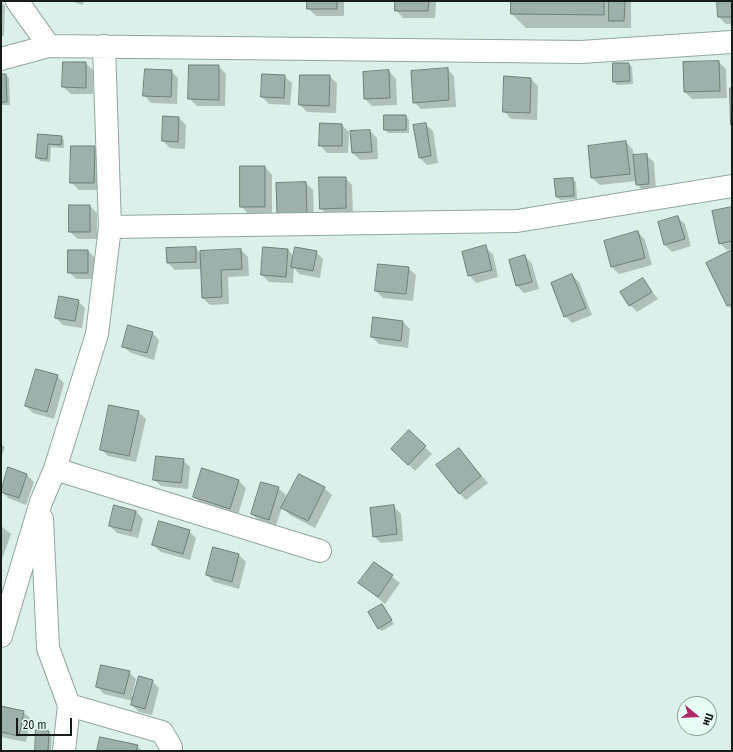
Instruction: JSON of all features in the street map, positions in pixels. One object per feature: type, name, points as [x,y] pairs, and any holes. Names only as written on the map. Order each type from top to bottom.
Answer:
[{"type":"street","points":[[17,1],[49,46]]},
{"type":"street","points":[[1,59],[49,46],[581,52],[732,42]]},
{"type":"street","points":[[1,636],[41,502],[55,469],[97,334],[110,227],[104,46]]},
{"type":"street","points":[[110,227],[517,221],[732,186]]},
{"type":"street","points":[[55,469],[320,551]]},
{"type":"street","points":[[41,502],[48,648],[69,705],[64,751]]},
{"type":"street","points":[[69,705],[162,732],[171,747],[171,751]]},
{"type":"building","points":[[307,1],[337,1],[337,9],[307,9]]},
{"type":"building","points":[[395,1],[429,1],[428,11],[395,11]]},
{"type":"building","points":[[511,1],[604,1],[604,15],[511,14]]},
{"type":"building","points":[[609,1],[625,1],[624,21],[609,21]]},
{"type":"building","points":[[717,1],[732,1],[732,17],[718,17]]},
{"type":"building","points":[[719,61],[720,91],[684,92],[683,62]]},
{"type":"building","points":[[63,62],[86,62],[86,88],[62,87]]},
{"type":"building","points":[[613,63],[629,63],[630,81],[613,82]]},
{"type":"building","points":[[189,65],[219,65],[219,100],[188,99]]},
{"type":"building","points":[[448,68],[449,100],[413,103],[411,71]]},
{"type":"building","points":[[145,69],[172,70],[171,97],[143,96]]},
{"type":"building","points":[[389,70],[390,98],[364,99],[363,72]]},
{"type":"building","points":[[1,74],[6,74],[7,102],[1,102]]},
{"type":"building","points":[[262,74],[285,75],[284,98],[261,97]]},
{"type":"building","points":[[300,75],[330,75],[329,106],[299,105]]},
{"type":"building","points":[[504,76],[531,78],[530,113],[503,112]]},
{"type":"building","points":[[730,88],[732,88],[732,125],[731,125]]},
{"type":"building","points":[[384,115],[406,115],[406,130],[384,130]]},
{"type":"building","points":[[163,116],[179,117],[178,142],[162,141]]},
{"type":"building","points":[[320,123],[342,124],[342,146],[319,146]]},
{"type":"building","points":[[426,123],[431,156],[419,158],[413,125]]},
{"type":"building","points":[[370,130],[372,152],[352,153],[350,131]]},
{"type":"building","points":[[38,134],[62,136],[61,145],[48,144],[47,159],[36,158]]},
{"type":"building","points":[[626,141],[630,174],[591,178],[588,146]]},
{"type":"building","points":[[71,146],[95,146],[94,183],[70,183]]},
{"type":"building","points":[[647,154],[649,184],[636,185],[633,155]]},
{"type":"building","points":[[240,166],[265,166],[265,207],[240,207]]},
{"type":"building","points":[[319,177],[346,177],[346,208],[320,209]]},
{"type":"building","points":[[573,178],[574,196],[556,197],[554,179]]},
{"type":"building","points":[[306,182],[307,214],[277,214],[276,183]]},
{"type":"building","points":[[69,205],[90,205],[90,232],[69,232]]},
{"type":"building","points":[[732,207],[732,241],[719,244],[712,211]]},
{"type":"building","points":[[678,216],[685,239],[664,245],[658,222]]},
{"type":"building","points":[[638,231],[645,258],[611,267],[604,241]]},
{"type":"building","points":[[486,245],[492,270],[468,276],[462,252]]},
{"type":"building","points":[[196,247],[196,262],[167,263],[166,248]]},
{"type":"building","points":[[263,247],[288,249],[286,277],[261,275]]},
{"type":"building","points":[[295,247],[317,251],[313,271],[291,267]]},
{"type":"building","points":[[241,249],[242,269],[221,270],[222,297],[202,298],[200,251]]},
{"type":"building","points":[[68,250],[88,250],[88,273],[68,273]]},
{"type":"building","points":[[732,250],[732,304],[727,306],[706,263]]},
{"type":"building","points":[[525,255],[532,282],[516,286],[509,260]]},
{"type":"building","points":[[378,264],[409,267],[406,294],[375,291]]},
{"type":"building","points":[[572,274],[586,308],[564,317],[551,283]]},
{"type":"building","points":[[643,278],[652,292],[629,306],[620,292]]},
{"type":"building","points":[[59,296],[79,300],[75,321],[55,318]]},
{"type":"building","points":[[373,317],[403,321],[401,341],[371,337]]},
{"type":"building","points":[[128,325],[153,332],[147,353],[122,347]]},
{"type":"building","points":[[36,369],[58,375],[47,412],[25,406]]},
{"type":"building","points":[[109,405],[139,411],[129,456],[100,450]]},
{"type":"building","points":[[409,430],[426,446],[408,465],[391,449]]},
{"type":"building","points":[[459,448],[481,476],[459,494],[436,465]]},
{"type":"building","points":[[156,456],[184,459],[181,483],[153,480]]},
{"type":"building","points":[[8,467],[27,474],[19,498],[1,492]]},
{"type":"building","points":[[202,468],[239,480],[230,509],[193,497]]},
{"type":"building","points":[[299,474],[325,487],[308,521],[281,508]]},
{"type":"building","points":[[261,482],[279,487],[269,520],[251,514]]},
{"type":"building","points":[[114,505],[136,511],[131,531],[109,526]]},
{"type":"building","points":[[394,505],[397,534],[373,537],[370,508]]},
{"type":"building","points":[[159,521],[190,530],[183,554],[152,545]]},
{"type":"building","points":[[213,547],[239,554],[232,582],[206,575]]},
{"type":"building","points":[[374,562],[393,575],[378,597],[358,583]]},
{"type":"building","points":[[382,604],[392,620],[378,629],[368,612]]},
{"type":"building","points":[[101,665],[130,671],[124,694],[96,687]]},
{"type":"building","points":[[139,676],[153,680],[145,709],[131,705]]},
{"type":"building","points":[[1,706],[24,711],[19,736],[1,732]]},
{"type":"building","points":[[36,730],[49,731],[48,751],[35,751]]},
{"type":"building","points":[[100,737],[138,745],[136,751],[97,751]]}]
